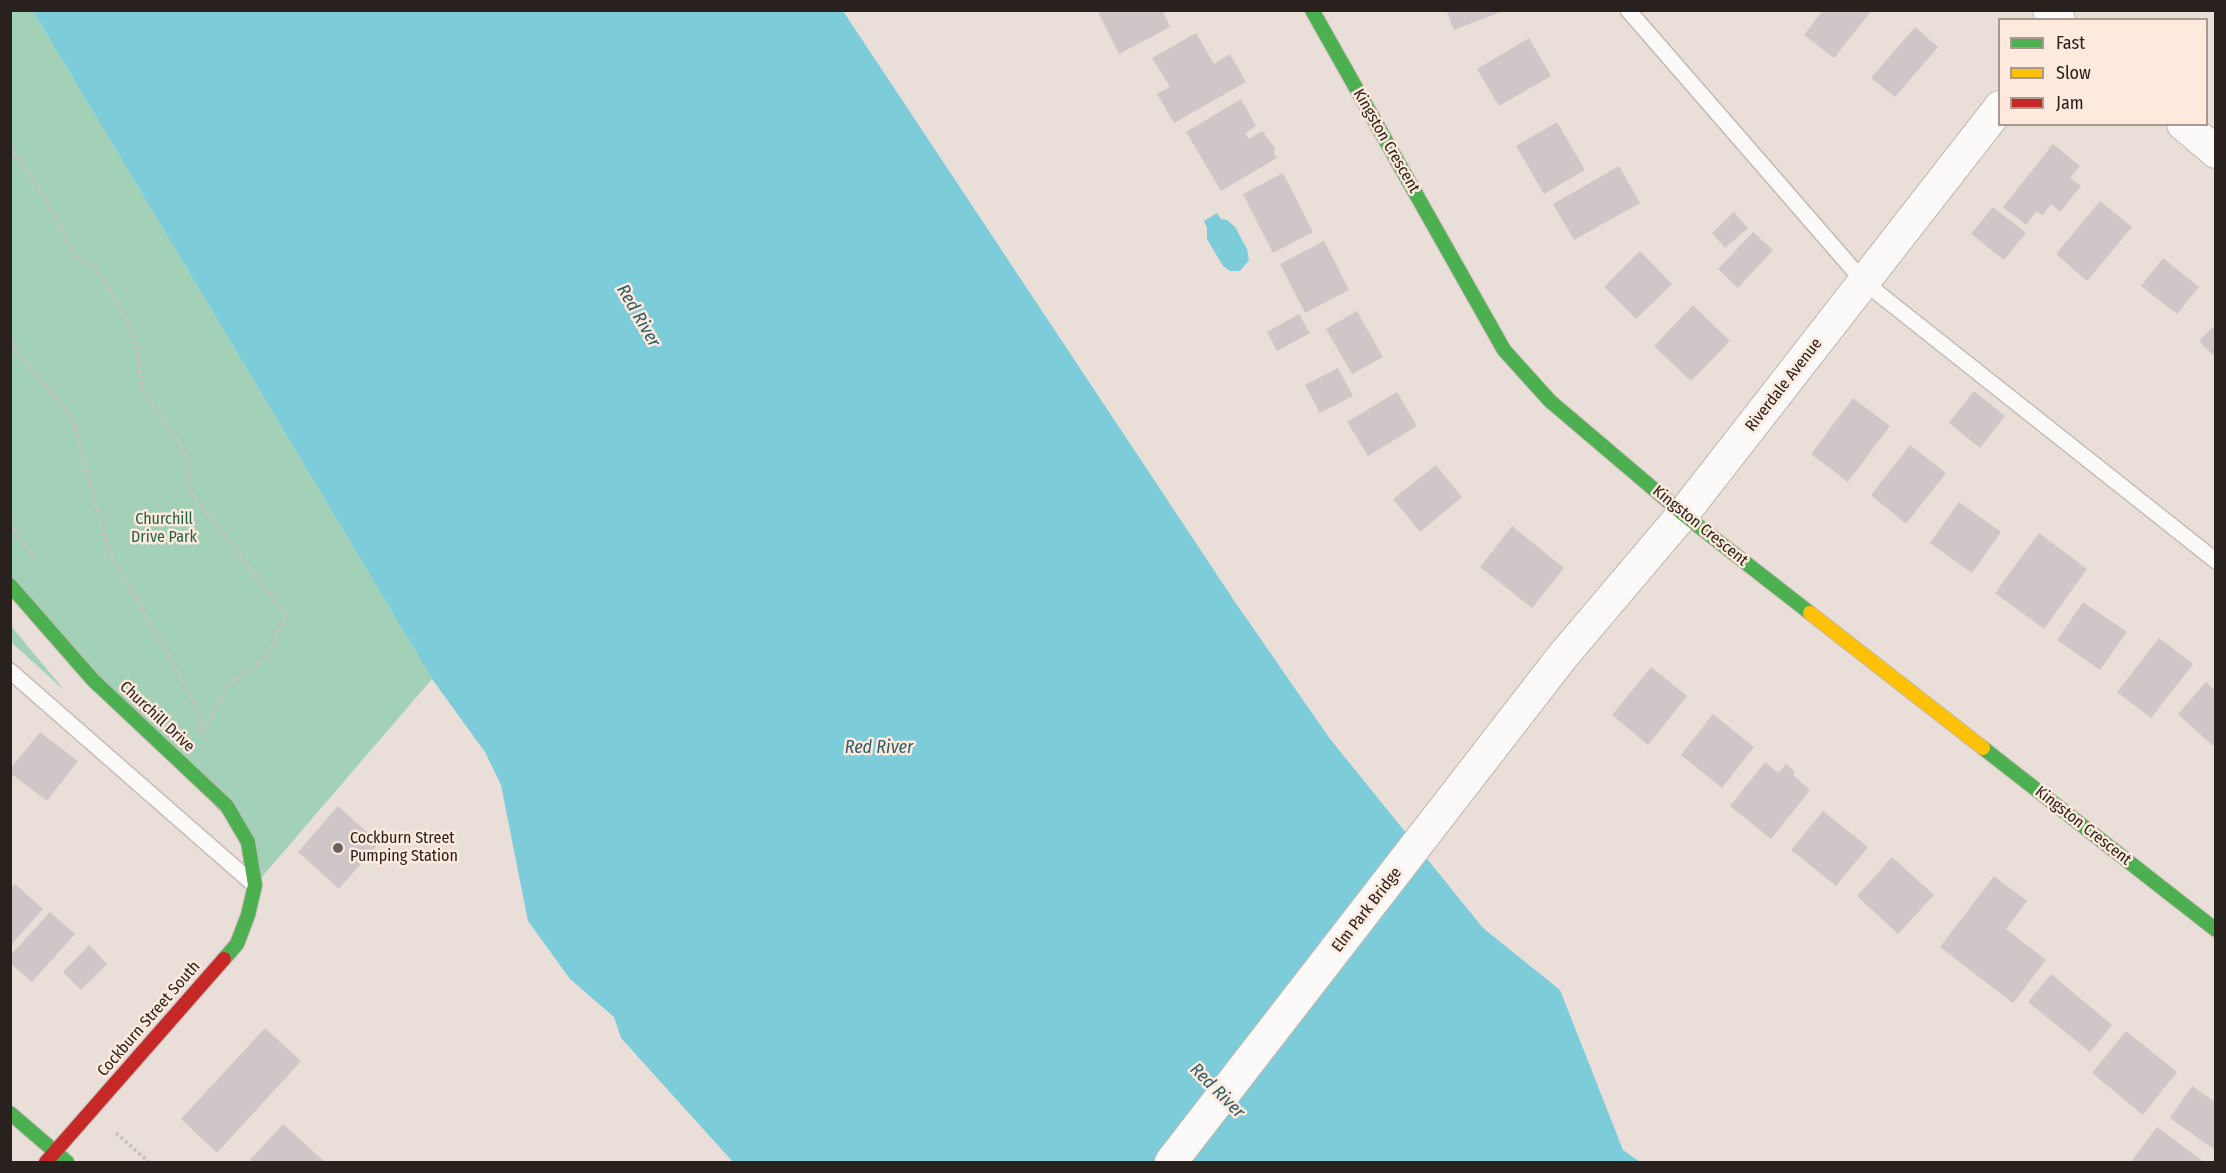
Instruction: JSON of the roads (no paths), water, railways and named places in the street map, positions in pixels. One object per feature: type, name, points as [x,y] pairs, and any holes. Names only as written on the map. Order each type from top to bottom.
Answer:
[{"type":"street","name":"Kingston Crescent","points":[[1312,10],[1504,350],[1550,401],[1683,514],[2216,930]]},
{"type":"street","name":"Riverdale Avenue","points":[[1562,657],[1683,514],[1998,110]]},
{"type":"street","points":[[2185,126],[2216,152]]},
{"type":"street","name":"Churchill Drive","points":[[10,585],[93,680],[226,806],[248,842],[255,885]]},
{"type":"street","name":"Elm Park Bridge","points":[[1171,1162],[1562,657]]},
{"type":"street","name":"Cockburn Street South","points":[[50,1157],[237,944],[248,915],[255,885]]},
{"type":"street","points":[[10,1113],[50,1157],[67,1162]]},
{"type":"lane","points":[[1628,10],[1864,282],[2216,561]]},
{"type":"lane","points":[[10,671],[255,885]]},
{"type":"water","name":"Red River","points":[[33,11],[843,11],[1235,602],[1330,739],[1483,928],[1560,990],[1623,1150],[1640,1162],[733,1162],[621,1038],[614,1017],[570,979],[528,921],[501,785],[485,752],[432,679]]},
{"type":"water","points":[[1217,213],[1221,219],[1227,220],[1235,227],[1247,249],[1249,260],[1240,271],[1230,271],[1223,266],[1207,239],[1207,228],[1204,221]]},
{"type":"place","name":"Cockburn Street Pumping Station","points":[[338,848]]},
{"type":"park label","name":"Churchill Drive Park","points":[[164,529]]}]
